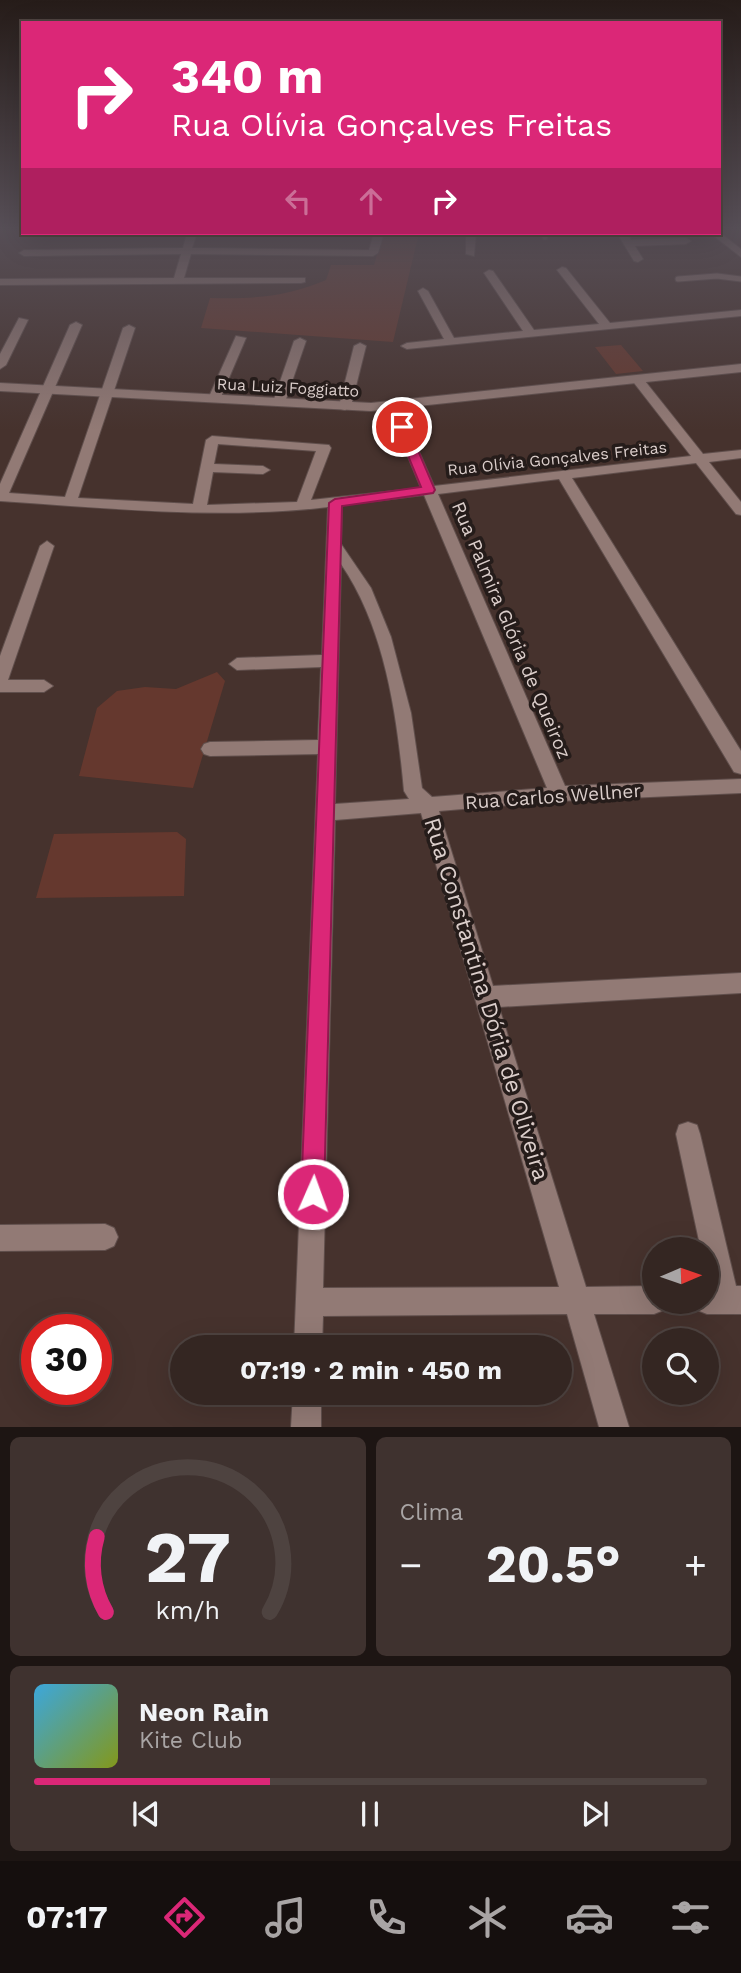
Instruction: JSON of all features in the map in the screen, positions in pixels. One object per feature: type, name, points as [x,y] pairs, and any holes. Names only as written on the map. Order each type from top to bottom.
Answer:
[{"type":"street","points":[[426,297],[451,342]]},
{"type":"street","points":[[505,297],[531,334]]},
{"type":"street","points":[[583,297],[607,326]]},
{"type":"street","points":[[407,346],[741,313]]},
{"type":"street","points":[[0,365],[23,320]]},
{"type":"street","points":[[0,497],[76,325]]},
{"type":"street","points":[[70,501],[129,328]]},
{"type":"street","points":[[214,399],[240,338]]},
{"type":"street","points":[[279,402],[300,341]]},
{"type":"street","points":[[345,406],[360,346]]},
{"type":"street","name":"Rua Luiz Foggiatto","points":[[0,387],[345,406],[393,406],[741,368]]},
{"type":"street","points":[[637,379],[741,511]]},
{"type":"street","name":"Rua Palmira Glória de Queiroz","points":[[393,406],[559,794]]},
{"type":"street","points":[[199,509],[212,440],[324,448],[302,507]]},
{"type":"street","name":"Rua Olívia Gonçalves Freitas","points":[[0,497],[199,509],[302,507],[741,454]]},
{"type":"street","points":[[207,468],[262,470]]},
{"type":"street","points":[[563,474],[741,768]]},
{"type":"street","points":[[309,1335],[335,503]]},
{"type":"street","name":"Rua Constantina Dória de Oliveira","points":[[333,543],[354,572],[368,600],[402,707],[413,791],[428,805],[614,1427]]},
{"type":"street","points":[[0,678],[47,546]]},
{"type":"street","points":[[237,664],[329,661]]},
{"type":"street","points":[[0,686],[44,686]]},
{"type":"street","points":[[210,749],[326,747]]},
{"type":"street","name":"Rua Carlos Wellner","points":[[324,813],[559,794],[741,786]]},
{"type":"street","points":[[485,997],[741,983]]},
{"type":"street","points":[[688,1134],[725,1300]]},
{"type":"street","points":[[0,1238],[105,1237]]},
{"type":"street","points":[[310,1302],[642,1300]]},
{"type":"street","points":[[306,1427],[307,1405]]},
{"type":"shaded area","points":[[404,297],[393,342],[201,328],[210,298]]},
{"type":"shaded area","points":[[621,345],[643,371],[616,374],[595,347]]},
{"type":"shaded area","points":[[217,672],[225,681],[193,788],[79,776],[97,708],[117,691],[145,687],[176,689]]},
{"type":"shaded area","points":[[177,832],[186,839],[184,896],[36,898],[54,834]]},
{"type":"route","points":[[313,1194],[335,503],[429,490],[402,427]]}]
